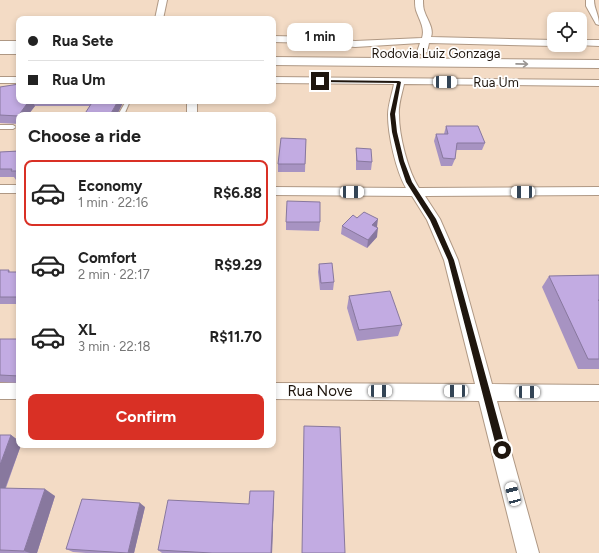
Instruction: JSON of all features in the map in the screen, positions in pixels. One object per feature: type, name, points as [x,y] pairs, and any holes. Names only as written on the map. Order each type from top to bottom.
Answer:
[{"type":"highway","name":"Rodovia Luiz Gonzaga","points":[[276,52],[424,46],[598,55]]},
{"type":"highway","points":[[0,50],[16,50]]},
{"type":"highway","name":"Rodovia Luiz Gonzaga","points":[[276,61],[598,55]]},
{"type":"highway","points":[[0,60],[16,61]]},
{"type":"street","points":[[160,16],[163,0]]},
{"type":"street","points":[[419,0],[420,11],[427,28],[424,46]]},
{"type":"street","points":[[590,0],[590,6],[599,22]]},
{"type":"street","points":[[276,39],[315,40],[355,44],[391,41],[424,46],[547,44]]},
{"type":"street","points":[[587,43],[599,43]]},
{"type":"street","points":[[0,44],[16,44]]},
{"type":"street","points":[[535,51],[547,47]]},
{"type":"street","points":[[0,80],[16,80]]},
{"type":"street","name":"Rua Um","points":[[276,80],[599,83]]},
{"type":"street","points":[[399,82],[393,114],[394,132],[409,182],[433,219],[451,260],[528,553]]},
{"type":"street","points":[[0,189],[16,189]]},
{"type":"street","points":[[276,191],[599,191]]},
{"type":"street","points":[[0,391],[16,391]]},
{"type":"street","name":"Rua Nove","points":[[276,391],[486,391],[599,393]]},
{"type":"lane","points":[[0,127],[13,127]]},
{"type":"building","points":[[16,84],[16,104],[27,104],[21,112],[16,112],[16,116],[0,115],[0,87]]},
{"type":"building","points":[[91,104],[116,104],[112,112],[86,112]]},
{"type":"building","points":[[446,126],[478,126],[485,143],[457,143],[455,159],[443,158],[436,134],[448,134]]},
{"type":"building","points":[[281,138],[306,139],[305,164],[278,164]]},
{"type":"building","points":[[356,148],[371,149],[372,162],[357,161]]},
{"type":"building","points":[[16,151],[16,171],[11,171],[12,169],[0,169],[0,152]]},
{"type":"building","points":[[287,201],[320,202],[320,222],[286,222]]},
{"type":"building","points":[[364,212],[378,219],[372,225],[378,228],[368,240],[342,226],[353,215],[357,218]]},
{"type":"building","points":[[332,263],[334,282],[321,283],[319,264]]},
{"type":"building","points":[[0,270],[16,272],[16,297],[0,297]]},
{"type":"building","points":[[599,275],[599,359],[588,359],[549,276]]},
{"type":"building","points":[[390,291],[402,325],[359,330],[349,296]]},
{"type":"building","points":[[0,339],[16,339],[16,376],[0,375]]},
{"type":"building","points":[[304,426],[340,427],[345,553],[302,553]]},
{"type":"building","points":[[0,435],[11,435],[0,465]]},
{"type":"building","points":[[0,488],[45,489],[24,551],[0,550]]},
{"type":"building","points":[[250,491],[274,491],[271,553],[212,553],[158,550],[168,500],[249,504]]},
{"type":"building","points":[[82,499],[140,503],[128,553],[66,549]]},
{"type":"route","points":[[320,81],[399,82],[393,114],[394,132],[402,161],[409,182],[433,219],[451,260],[502,450]]}]
